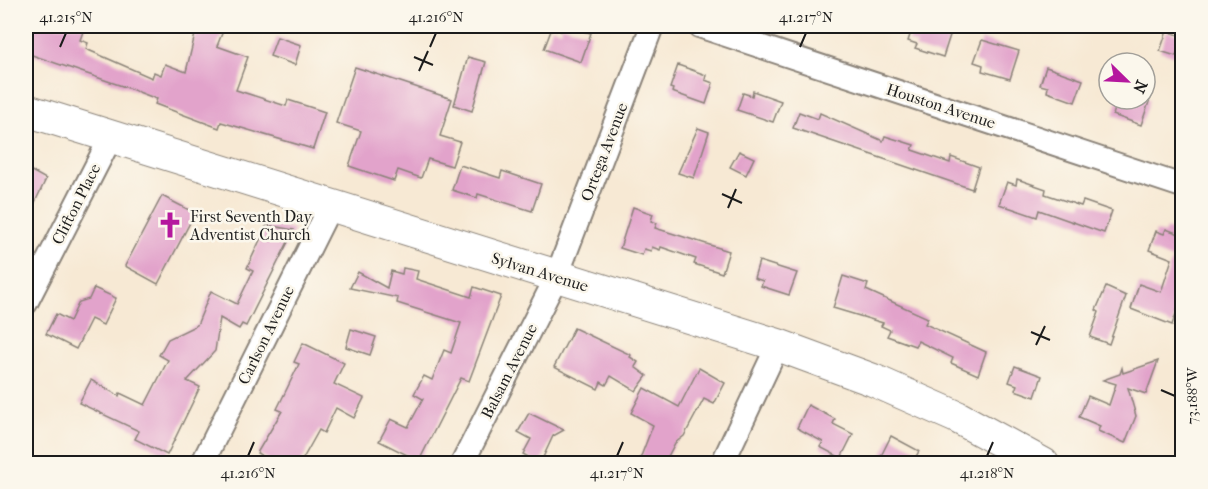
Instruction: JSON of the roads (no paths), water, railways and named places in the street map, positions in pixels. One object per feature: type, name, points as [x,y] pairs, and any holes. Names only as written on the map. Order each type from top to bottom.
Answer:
[{"type":"street","name":"Ortega Avenue","points":[[556,278],[652,26]]},
{"type":"street","name":"Houston Avenue","points":[[699,26],[1182,186]]},
{"type":"street","name":"Sylvan Avenue","points":[[26,110],[556,278],[778,345],[873,380],[957,417],[1043,464]]},
{"type":"street","name":"Clifton Place","points":[[26,303],[111,137]]},
{"type":"street","name":"Carlson Avenue","points":[[202,464],[330,207]]},
{"type":"street","name":"Balsam Avenue","points":[[462,464],[556,278]]},
{"type":"street","points":[[722,464],[778,345]]},
{"type":"place","name":"First Seventh Day Adventist Church","points":[[170,225]]}]
